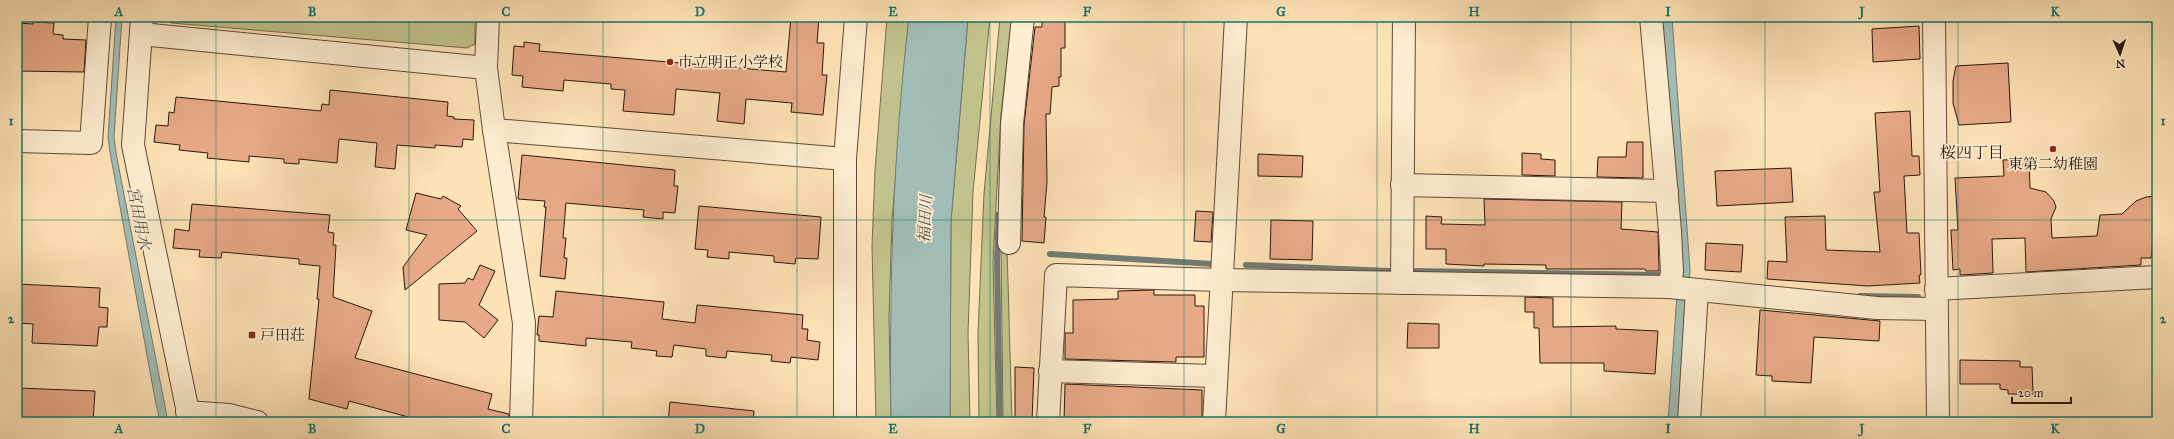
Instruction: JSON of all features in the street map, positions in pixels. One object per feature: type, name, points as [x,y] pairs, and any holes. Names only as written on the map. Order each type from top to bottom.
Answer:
[{"type":"street","points":[[17,141],[91,143],[100,17]]},
{"type":"street","points":[[488,17],[486,68],[494,130],[524,323],[522,422]]},
{"type":"street","points":[[846,422],[845,159],[856,17]]},
{"type":"street","points":[[1009,243],[1012,124],[1023,17]]},
{"type":"street","points":[[1214,422],[1215,376],[1236,17]]},
{"type":"street","points":[[1402,283],[1404,17]]},
{"type":"street","points":[[1651,17],[1667,190],[1672,272],[1669,287]]},
{"type":"street","points":[[1934,17],[1938,422]]},
{"type":"street","points":[[257,422],[229,415],[188,417],[133,145],[141,26],[486,68]]},
{"type":"street","points":[[494,130],[845,159]]},
{"type":"street","points":[[1402,185],[1667,190]]},
{"type":"street","points":[[1048,422],[1056,275],[1221,280],[1669,287],[1877,308],[1936,299],[2157,277]]},
{"type":"street","points":[[1689,422],[1697,290]]},
{"type":"street","points":[[1050,371],[1215,376]]},
{"type":"green space","points":[[165,17],[475,17],[475,44],[467,48],[171,23]]},
{"type":"green space","points":[[887,17],[909,17],[892,220],[889,317],[891,422],[876,422],[872,246],[875,170]]},
{"type":"green space","points":[[968,17],[990,17],[973,192],[968,333],[970,422],[950,422],[951,221]]},
{"type":"green space","points":[[1000,17],[1012,17],[1001,114],[993,262],[997,422],[979,422],[978,333],[984,194]]},
{"type":"green space","points":[[1001,247],[1007,247],[1012,422],[1003,422]]},
{"type":"water","points":[[116,17],[122,17],[114,137],[116,153],[168,422],[160,422],[155,399],[108,137]]},
{"type":"water","name":"福田川","points":[[909,17],[968,17],[951,221],[950,422],[891,422],[893,220],[899,119]]},
{"type":"water","points":[[1661,17],[1672,17],[1690,270],[1679,422],[1668,422],[1677,294]]},
{"type":"building","points":[[791,17],[819,17],[817,43],[824,43],[822,75],[827,75],[823,115],[791,112],[792,103],[746,99],[744,124],[717,121],[720,93],[676,89],[674,115],[623,111],[625,90],[611,89],[611,84],[564,80],[563,91],[522,87],[523,76],[512,75],[514,46],[524,47],[524,42],[540,44],[539,51],[786,72]]},
{"type":"building","points":[[1042,17],[1065,17],[1065,48],[1061,48],[1061,77],[1059,77],[1059,86],[1052,87],[1050,114],[1046,114],[1047,182],[1044,217],[1046,217],[1044,243],[1022,241],[1024,125],[1035,27],[1042,27]]},
{"type":"building","points":[[33,22],[54,23],[53,34],[63,35],[63,39],[86,40],[84,72],[17,71],[17,23],[33,24]]},
{"type":"building","points":[[1919,26],[1920,59],[1873,62],[1872,29]]},
{"type":"building","points":[[2008,63],[2011,122],[1959,125],[1953,103],[1953,81],[1956,66]]},
{"type":"building","points":[[330,90],[448,102],[447,116],[454,117],[454,119],[474,120],[473,140],[463,139],[462,147],[435,145],[435,148],[397,145],[395,169],[375,167],[377,143],[339,139],[337,163],[299,159],[299,164],[284,163],[284,159],[249,156],[249,162],[207,158],[208,153],[179,150],[180,145],[154,142],[156,125],[168,126],[169,112],[174,113],[176,97],[321,111],[322,104],[329,105]]},
{"type":"building","points":[[1910,111],[1912,156],[1919,156],[1920,175],[1904,176],[1907,233],[1919,233],[1920,283],[1868,286],[1767,279],[1768,261],[1787,262],[1785,217],[1825,216],[1826,250],[1880,252],[1874,192],[1880,192],[1875,113]]},
{"type":"building","points":[[1627,142],[1643,142],[1643,178],[1597,177],[1598,157],[1626,157]]},
{"type":"building","points":[[1522,153],[1541,154],[1541,159],[1555,160],[1555,176],[1522,175]]},
{"type":"building","points":[[1258,154],[1303,156],[1302,177],[1258,176]]},
{"type":"building","points":[[522,155],[675,170],[674,186],[678,186],[675,213],[663,212],[663,219],[643,217],[644,210],[566,203],[563,238],[566,238],[564,258],[567,258],[565,279],[540,276],[546,207],[544,207],[545,201],[518,199]]},
{"type":"building","points":[[2029,159],[2030,188],[2046,192],[2054,201],[2056,207],[2051,219],[2052,238],[2097,236],[2100,215],[2122,214],[2136,201],[2146,197],[2157,196],[2151,258],[2141,258],[2141,265],[2026,272],[2025,238],[1992,239],[1993,273],[1960,275],[1960,269],[1953,270],[1951,230],[1958,230],[1955,178],[2004,176],[2003,160]]},
{"type":"building","points":[[1791,168],[1793,202],[1717,206],[1715,171]]},
{"type":"building","points":[[416,193],[441,199],[443,196],[461,206],[458,209],[477,231],[405,290],[403,267],[427,235],[406,230]]},
{"type":"building","points":[[1484,199],[1622,202],[1621,229],[1658,232],[1659,271],[1646,271],[1645,269],[1546,269],[1546,265],[1484,264],[1484,266],[1446,264],[1446,249],[1426,249],[1426,216],[1442,217],[1441,224],[1485,225]]},
{"type":"building","points":[[192,204],[330,215],[328,232],[334,233],[333,245],[336,245],[333,297],[372,311],[355,358],[492,394],[488,409],[509,414],[509,422],[427,422],[349,401],[347,409],[309,399],[319,299],[317,299],[320,266],[299,264],[299,259],[222,252],[221,258],[199,257],[200,250],[173,248],[175,229],[189,231]]},
{"type":"building","points":[[699,206],[821,217],[818,259],[796,258],[795,264],[774,262],[774,256],[729,252],[729,259],[707,257],[708,250],[695,249]]},
{"type":"building","points":[[1196,211],[1213,212],[1211,242],[1194,241]]},
{"type":"building","points":[[1271,220],[1313,221],[1312,260],[1270,259]]},
{"type":"building","points":[[1706,243],[1743,245],[1741,272],[1705,270]]},
{"type":"building","points":[[480,265],[495,271],[479,305],[498,320],[484,338],[465,322],[439,320],[439,284],[465,283],[468,278],[473,280]]},
{"type":"building","points":[[17,284],[100,288],[99,307],[108,308],[107,327],[99,327],[97,346],[32,343],[33,324],[17,323]]},
{"type":"building","points":[[1154,290],[1154,295],[1195,295],[1195,306],[1204,306],[1204,357],[1176,357],[1176,362],[1065,359],[1065,333],[1073,333],[1073,300],[1118,299],[1118,291]]},
{"type":"building","points":[[556,291],[664,302],[662,319],[695,323],[697,305],[803,315],[802,329],[808,329],[807,340],[820,342],[818,360],[791,357],[790,363],[771,361],[772,355],[727,351],[726,358],[706,356],[706,349],[674,345],[672,357],[656,356],[657,351],[631,348],[632,342],[586,338],[586,346],[539,341],[539,335],[537,335],[539,316],[553,317]]},
{"type":"building","points":[[1525,297],[1553,298],[1553,327],[1616,326],[1616,329],[1658,331],[1655,374],[1604,371],[1604,363],[1540,363],[1539,328],[1534,328],[1534,312],[1525,312]]},
{"type":"building","points":[[1760,310],[1880,321],[1879,341],[1814,337],[1811,383],[1772,381],[1772,376],[1756,375]]},
{"type":"building","points":[[1408,323],[1439,324],[1439,348],[1407,348]]},
{"type":"building","points":[[1960,360],[2020,361],[2020,367],[2032,367],[2033,394],[2008,394],[2008,390],[2000,389],[2000,384],[1960,384]]},
{"type":"building","points":[[1015,367],[1034,368],[1032,422],[1015,422]]},
{"type":"building","points":[[1065,384],[1202,390],[1202,422],[1064,422]]},
{"type":"building","points":[[17,388],[95,391],[93,422],[17,422]]},
{"type":"building","points":[[670,402],[754,411],[753,422],[668,422]]},
{"type":"waterway","points":[[999,214],[997,259],[1000,422]]},
{"type":"waterway","points":[[1050,254],[1213,264]]},
{"type":"waterway","points":[[1246,265],[1389,271]]},
{"type":"waterway","points":[[1413,271],[1658,275]]},
{"type":"waterway","points":[[1860,296],[1918,297]]},
{"type":"place","name":"市立明正小学校","points":[[670,62]]},
{"type":"place","name":"東第二幼稚園","points":[[2053,149]]},
{"type":"place","name":"戸田荘","points":[[252,335]]},
{"type":"district","name":"桜四丁目","points":[[1972,152]]},
{"type":"water label","name":"宮田用水","points":[[139,218]]}]
